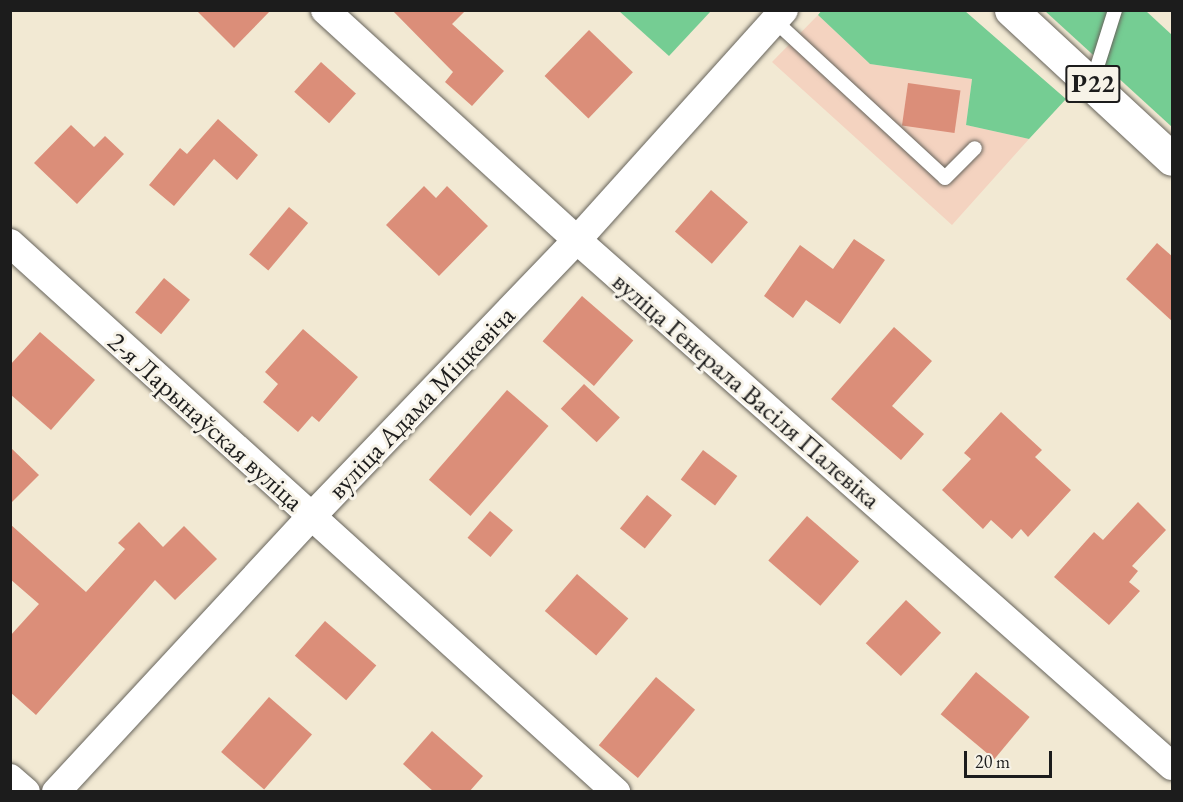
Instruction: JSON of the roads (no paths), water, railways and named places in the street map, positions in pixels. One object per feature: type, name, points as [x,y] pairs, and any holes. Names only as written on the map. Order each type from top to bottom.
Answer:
[{"type":"main road","name":"Р22","points":[[1011,10],[1173,159]]},
{"type":"street","name":"вуліца Генерала Васіля Палевіка","points":[[324,10],[577,240],[1173,766]]},
{"type":"street","name":"вуліца Адама Міцкевіча","points":[[56,792],[312,516],[577,240],[779,16]]},
{"type":"street","name":"2-я Ларынаўская вуліца","points":[[10,243],[616,792]]},
{"type":"street","points":[[10,778],[26,792]]},
{"type":"lane","points":[[1092,83],[1115,10]]},
{"type":"lane","points":[[779,16],[945,178],[975,148]]}]
